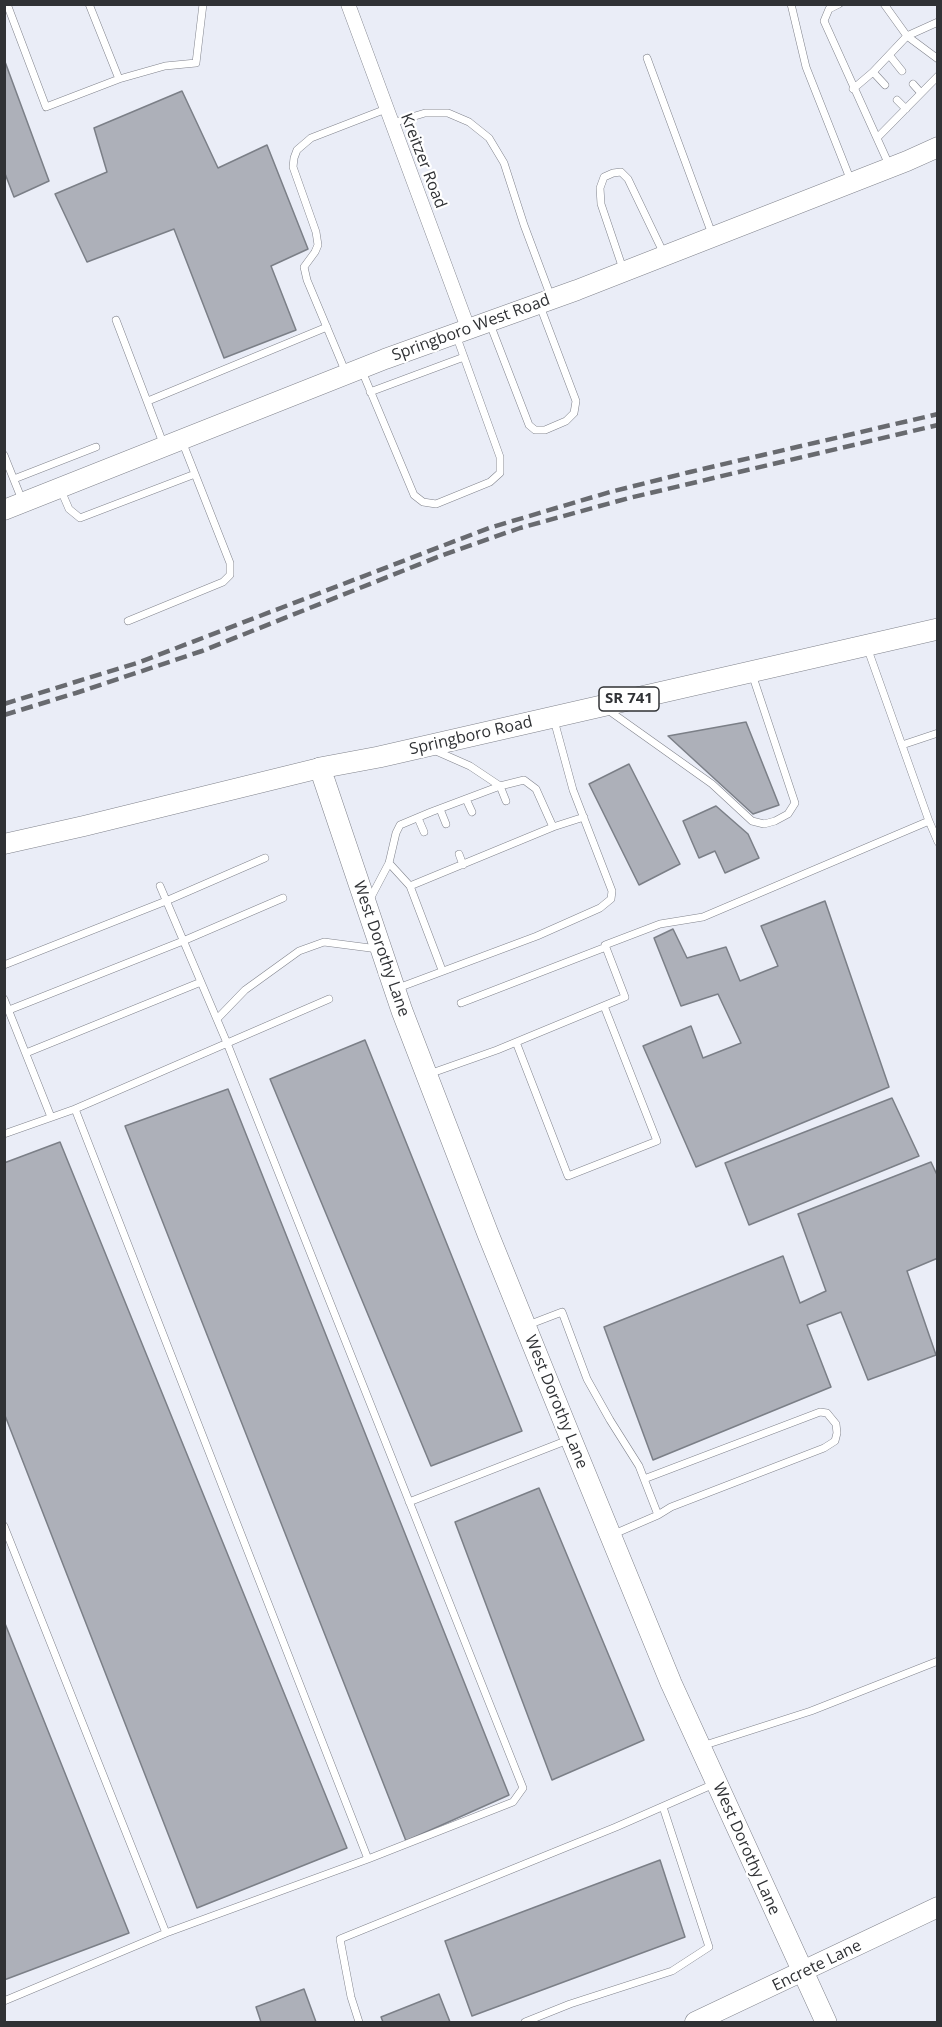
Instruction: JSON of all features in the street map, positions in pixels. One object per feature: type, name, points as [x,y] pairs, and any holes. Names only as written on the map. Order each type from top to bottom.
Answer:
[{"type":"main road","name":"Springboro Road","points":[[320,768],[938,629]]},
{"type":"main road","name":"West Dorothy Lane","points":[[320,768],[366,907],[427,1075],[610,1536],[716,1784],[826,2022]]},
{"type":"street","name":"Kreitzer Road","points":[[348,4],[462,331]]},
{"type":"street","name":"Springboro West Road","points":[[4,510],[354,372],[852,183],[937,147]]},
{"type":"street","name":"Springboro Road","points":[[4,844],[320,768]]},
{"type":"street","name":"Encrete Lane","points":[[695,2022],[938,1907]]},
{"type":"lane","points":[[7,4],[46,107],[119,79],[165,66],[196,63],[203,4]]},
{"type":"lane","points":[[89,4],[119,79]]},
{"type":"lane","points":[[791,4],[806,67],[852,183]]},
{"type":"lane","points":[[839,4],[829,9],[824,21],[890,168]]},
{"type":"lane","points":[[884,4],[907,36],[938,59]]},
{"type":"lane","points":[[853,88],[890,56],[907,36],[935,23],[928,16]]},
{"type":"lane","points":[[890,56],[902,71]]},
{"type":"lane","points":[[647,58],[713,237]]},
{"type":"lane","points":[[873,72],[885,86]]},
{"type":"lane","points":[[877,138],[938,76]]},
{"type":"lane","points":[[913,84],[921,93]]},
{"type":"lane","points":[[897,100],[906,110]]},
{"type":"lane","points":[[386,108],[311,138],[304,143],[294,158],[293,168],[316,232],[318,244],[304,267],[307,280],[327,327],[354,372],[370,392],[414,495],[423,502],[436,504],[490,482],[500,473],[500,457],[464,357],[462,331]]},
{"type":"lane","points":[[391,123],[425,113],[448,113],[469,122],[489,138],[504,163],[576,401],[574,412],[566,421],[545,430],[535,430],[529,425],[489,321]]},
{"type":"lane","points":[[624,271],[601,204],[600,188],[604,177],[613,173],[621,172],[628,179],[664,256]]},
{"type":"lane","points":[[116,320],[148,401],[173,444],[195,474],[230,562],[230,575],[223,582],[129,621]]},
{"type":"lane","points":[[148,401],[327,327]]},
{"type":"lane","points":[[370,392],[464,357]]},
{"type":"lane","points":[[14,479],[96,447]]},
{"type":"lane","points":[[4,454],[24,503]]},
{"type":"lane","points":[[60,488],[69,509],[80,518],[195,474]]},
{"type":"lane","points":[[867,645],[938,842]]},
{"type":"lane","points":[[602,706],[712,784],[752,821],[765,824],[788,814],[795,803],[752,671]]},
{"type":"lane","points":[[395,989],[537,936],[600,908],[611,899],[612,891],[573,790],[553,717]]},
{"type":"lane","points":[[902,745],[938,732]]},
{"type":"lane","points":[[425,746],[470,766],[500,786],[506,801]]},
{"type":"lane","points":[[366,907],[389,863],[400,825],[500,786],[524,780],[536,789],[553,827]]},
{"type":"lane","points":[[466,799],[471,812]]},
{"type":"lane","points":[[440,809],[446,824]]},
{"type":"lane","points":[[410,886],[553,827],[584,817]]},
{"type":"lane","points":[[418,818],[424,832]]},
{"type":"lane","points":[[461,1003],[660,924],[703,917],[929,820]]},
{"type":"lane","points":[[518,832],[522,840]]},
{"type":"lane","points":[[485,846],[488,854]]},
{"type":"lane","points":[[459,854],[463,865]]},
{"type":"lane","points":[[4,965],[166,901],[265,858]]},
{"type":"lane","points":[[389,863],[410,886],[442,970]]},
{"type":"lane","points":[[436,864],[440,874]]},
{"type":"lane","points":[[4,2001],[166,1933],[368,1859],[513,1802],[523,1788],[217,1018],[160,886]]},
{"type":"lane","points":[[9,1010],[183,941],[283,898]]},
{"type":"lane","points":[[217,1018],[245,990],[299,951],[324,942],[381,949]]},
{"type":"lane","points":[[427,1075],[497,1050],[625,998],[606,947]]},
{"type":"lane","points":[[26,1053],[201,982]]},
{"type":"lane","points":[[4,999],[51,1117]]},
{"type":"lane","points":[[4,1134],[75,1109],[329,999]]},
{"type":"lane","points":[[516,1042],[568,1176],[657,1141],[604,1006]]},
{"type":"lane","points":[[75,1109],[368,1859]]},
{"type":"lane","points":[[526,1326],[562,1312],[587,1379],[639,1466],[658,1515]]},
{"type":"lane","points":[[610,1536],[671,1507],[824,1448],[835,1441],[836,1424],[828,1413],[820,1412],[644,1479]]},
{"type":"lane","points":[[409,1502],[571,1439]]},
{"type":"lane","points":[[4,1526],[166,1933]]},
{"type":"lane","points":[[700,1747],[811,1711],[938,1661]]},
{"type":"lane","points":[[359,2022],[351,1997],[340,1939],[716,1784]]},
{"type":"lane","points":[[525,2022],[570,2004],[672,1971],[709,1947],[663,1807]]},
{"type":"building","points":[[4,59],[49,181],[14,197],[4,171]]},
{"type":"building","points":[[182,91],[218,168],[267,145],[308,249],[271,266],[296,330],[224,358],[174,229],[87,262],[55,194],[107,172],[94,128]]},
{"type":"building","points":[[746,722],[779,805],[753,814],[668,736]]},
{"type":"building","points":[[629,764],[680,864],[639,885],[589,784]]},
{"type":"building","points":[[716,806],[748,834],[759,858],[725,873],[715,851],[699,858],[683,821]]},
{"type":"building","points":[[825,901],[889,1087],[696,1167],[643,1046],[691,1026],[703,1058],[741,1043],[718,994],[681,1006],[654,938],[673,929],[687,958],[726,947],[740,981],[778,966],[761,926]]},
{"type":"building","points":[[365,1040],[522,1431],[431,1466],[270,1079]]},
{"type":"building","points":[[228,1089],[509,1795],[406,1841],[125,1126]]},
{"type":"building","points":[[892,1098],[919,1156],[749,1225],[725,1163]]},
{"type":"building","points":[[60,1142],[347,1848],[197,1908],[4,1413],[4,1163]]},
{"type":"building","points":[[931,1162],[938,1177],[938,1258],[907,1271],[936,1355],[868,1380],[841,1312],[807,1325],[831,1387],[653,1460],[604,1327],[783,1256],[800,1303],[826,1291],[798,1214]]},
{"type":"building","points":[[539,1488],[644,1740],[552,1780],[455,1522]]},
{"type":"building","points":[[4,1621],[129,1933],[4,1980]]},
{"type":"building","points":[[660,1860],[685,1937],[472,2016],[445,1941]]},
{"type":"building","points":[[304,1989],[316,2022],[261,2022],[256,2007]]},
{"type":"building","points":[[439,1994],[450,2022],[383,2022],[381,2017]]},
{"type":"railway","points":[[4,704],[140,662],[489,528],[610,492],[938,414]]},
{"type":"railway","points":[[4,715],[202,651],[440,556],[520,528],[629,498],[938,425]]}]
